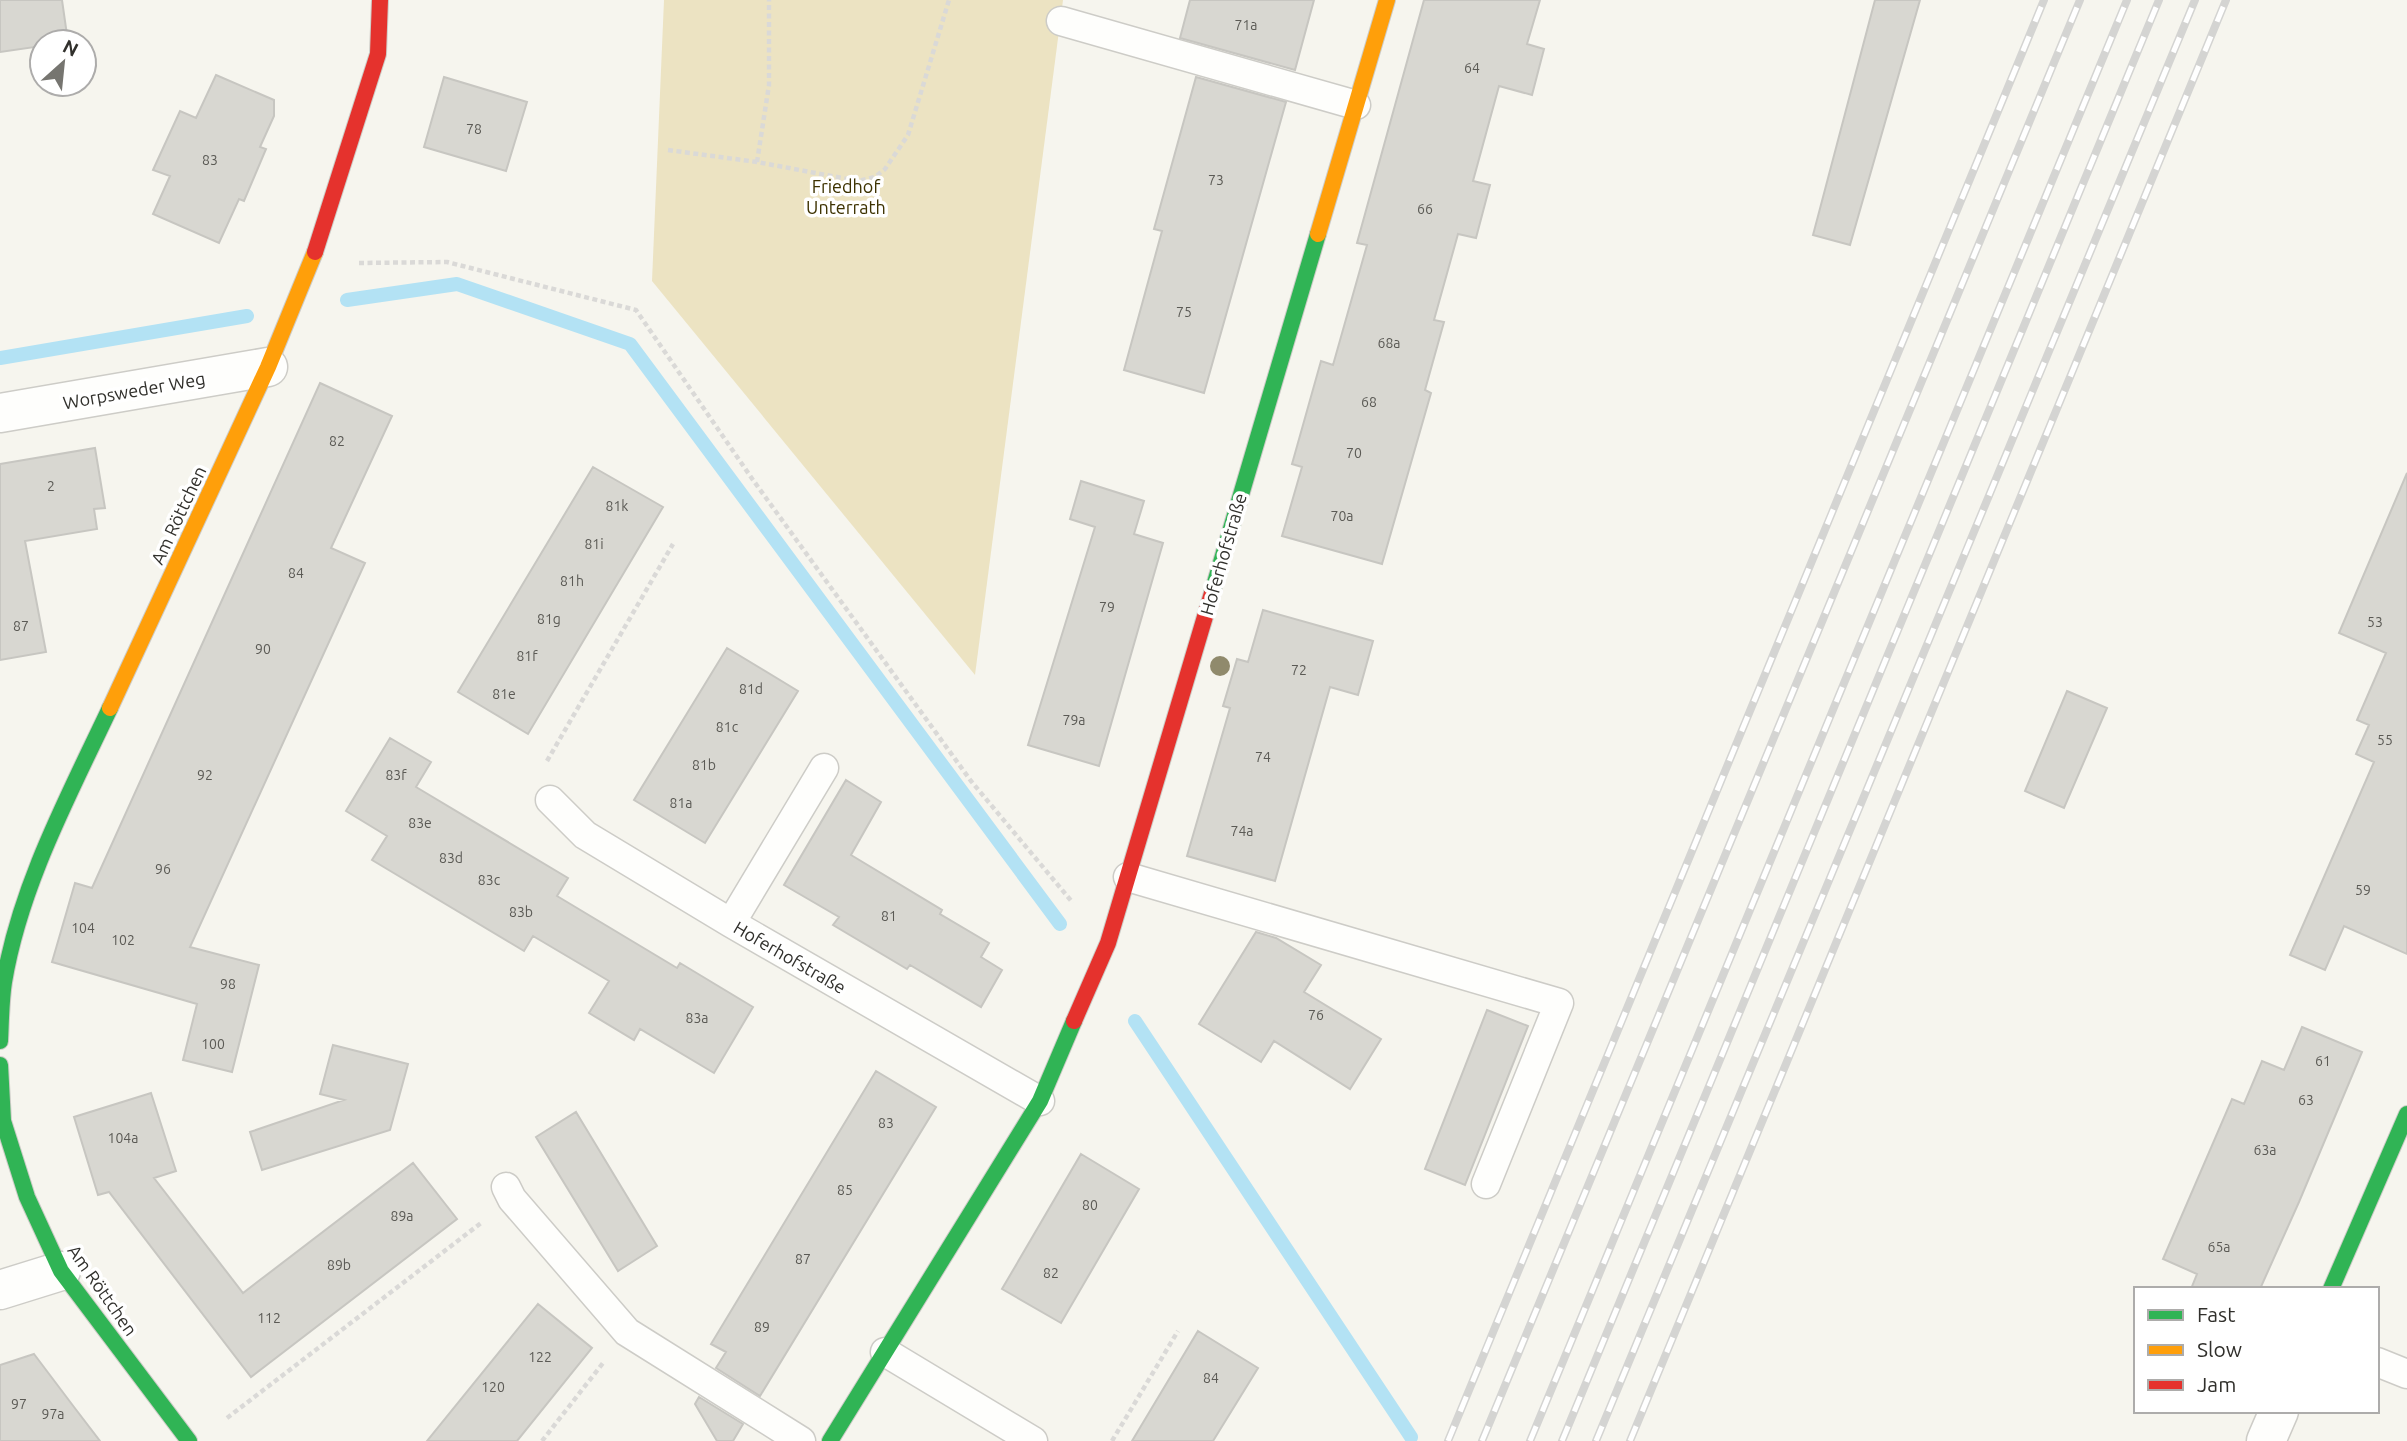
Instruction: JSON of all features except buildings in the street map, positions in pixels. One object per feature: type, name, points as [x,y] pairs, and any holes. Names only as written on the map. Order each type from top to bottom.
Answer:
[{"type":"street","name":"Am Röttchen","points":[[0,1041],[7,969],[25,902],[54,827],[268,367],[311,264],[378,54],[380,0]]},
{"type":"street","name":"Hoferhofstraße","points":[[830,1441],[1040,1101],[1108,943],[1387,0]]},
{"type":"street","name":"Worpsweder Weg","points":[[0,414],[268,367]]},
{"type":"street","name":"Am Röttchen","points":[[0,1065],[3,1121],[27,1197],[61,1271],[189,1441]]},
{"type":"street","points":[[2332,1287],[2407,1114]]},
{"type":"street","points":[[0,1290],[61,1271]]},
{"type":"street","points":[[2266,1441],[2277,1413]]},
{"type":"lane","points":[[1061,21],[1356,105]]},
{"type":"lane","points":[[731,923],[824,768]]},
{"type":"lane","name":"Hoferhofstraße","points":[[550,800],[585,835],[731,923],[1040,1101]]},
{"type":"lane","points":[[1128,877],[1559,1003],[1486,1184]]},
{"type":"lane","points":[[509,1193],[627,1332],[801,1441]]},
{"type":"lane","points":[[885,1352],[1033,1441]]},
{"type":"lane","points":[[2379,1363],[2407,1374]]},
{"type":"path","points":[[757,162],[769,85],[769,0]]},
{"type":"path","points":[[668,149],[858,181],[875,177],[885,169],[908,135],[948,0]]},
{"type":"path","points":[[311,264],[447,262],[636,310],[753,480],[971,781],[1108,943]]},
{"type":"path","points":[[550,800],[545,765],[673,544]]},
{"type":"path","points":[[219,1424],[509,1193]]},
{"type":"path","points":[[1112,1441],[1178,1331]]},
{"type":"path","points":[[542,1441],[627,1332]]},
{"type":"green space","name":"Friedhof Unterrath","points":[[664,0],[1063,0],[975,675],[652,281]]},
{"type":"waterway","points":[[347,300],[457,284],[630,344],[1060,924]]},
{"type":"waterway","points":[[0,358],[247,316]]},
{"type":"waterway","points":[[1135,1021],[1411,1437]]},
{"type":"railway","points":[[1448,1441],[2044,0]]},
{"type":"railway","points":[[1482,1441],[2080,0]]},
{"type":"railway","points":[[1530,1441],[2127,0]]},
{"type":"railway","points":[[1562,1441],[2159,0]]},
{"type":"railway","points":[[1596,1441],[2195,0]]},
{"type":"railway","points":[[1630,1441],[2226,0]]},
{"type":"traffic: fast","points":[[1212,593],[1318,234]]},
{"type":"traffic: fast","points":[[0,1041],[4,982],[22,911],[48,842],[110,708]]},
{"type":"traffic: fast","points":[[830,1441],[1040,1101],[1074,1021]]},
{"type":"traffic: fast","points":[[0,1065],[3,1121],[27,1197],[61,1271],[189,1441]]},
{"type":"traffic: fast","points":[[2332,1287],[2407,1114]]},
{"type":"traffic: slow","points":[[1318,234],[1387,0]]},
{"type":"traffic: slow","points":[[110,708],[268,367],[315,252]]},
{"type":"traffic: jam","points":[[315,252],[378,54],[380,0]]},
{"type":"traffic: jam","points":[[1074,1021],[1108,943],[1212,593]]}]
